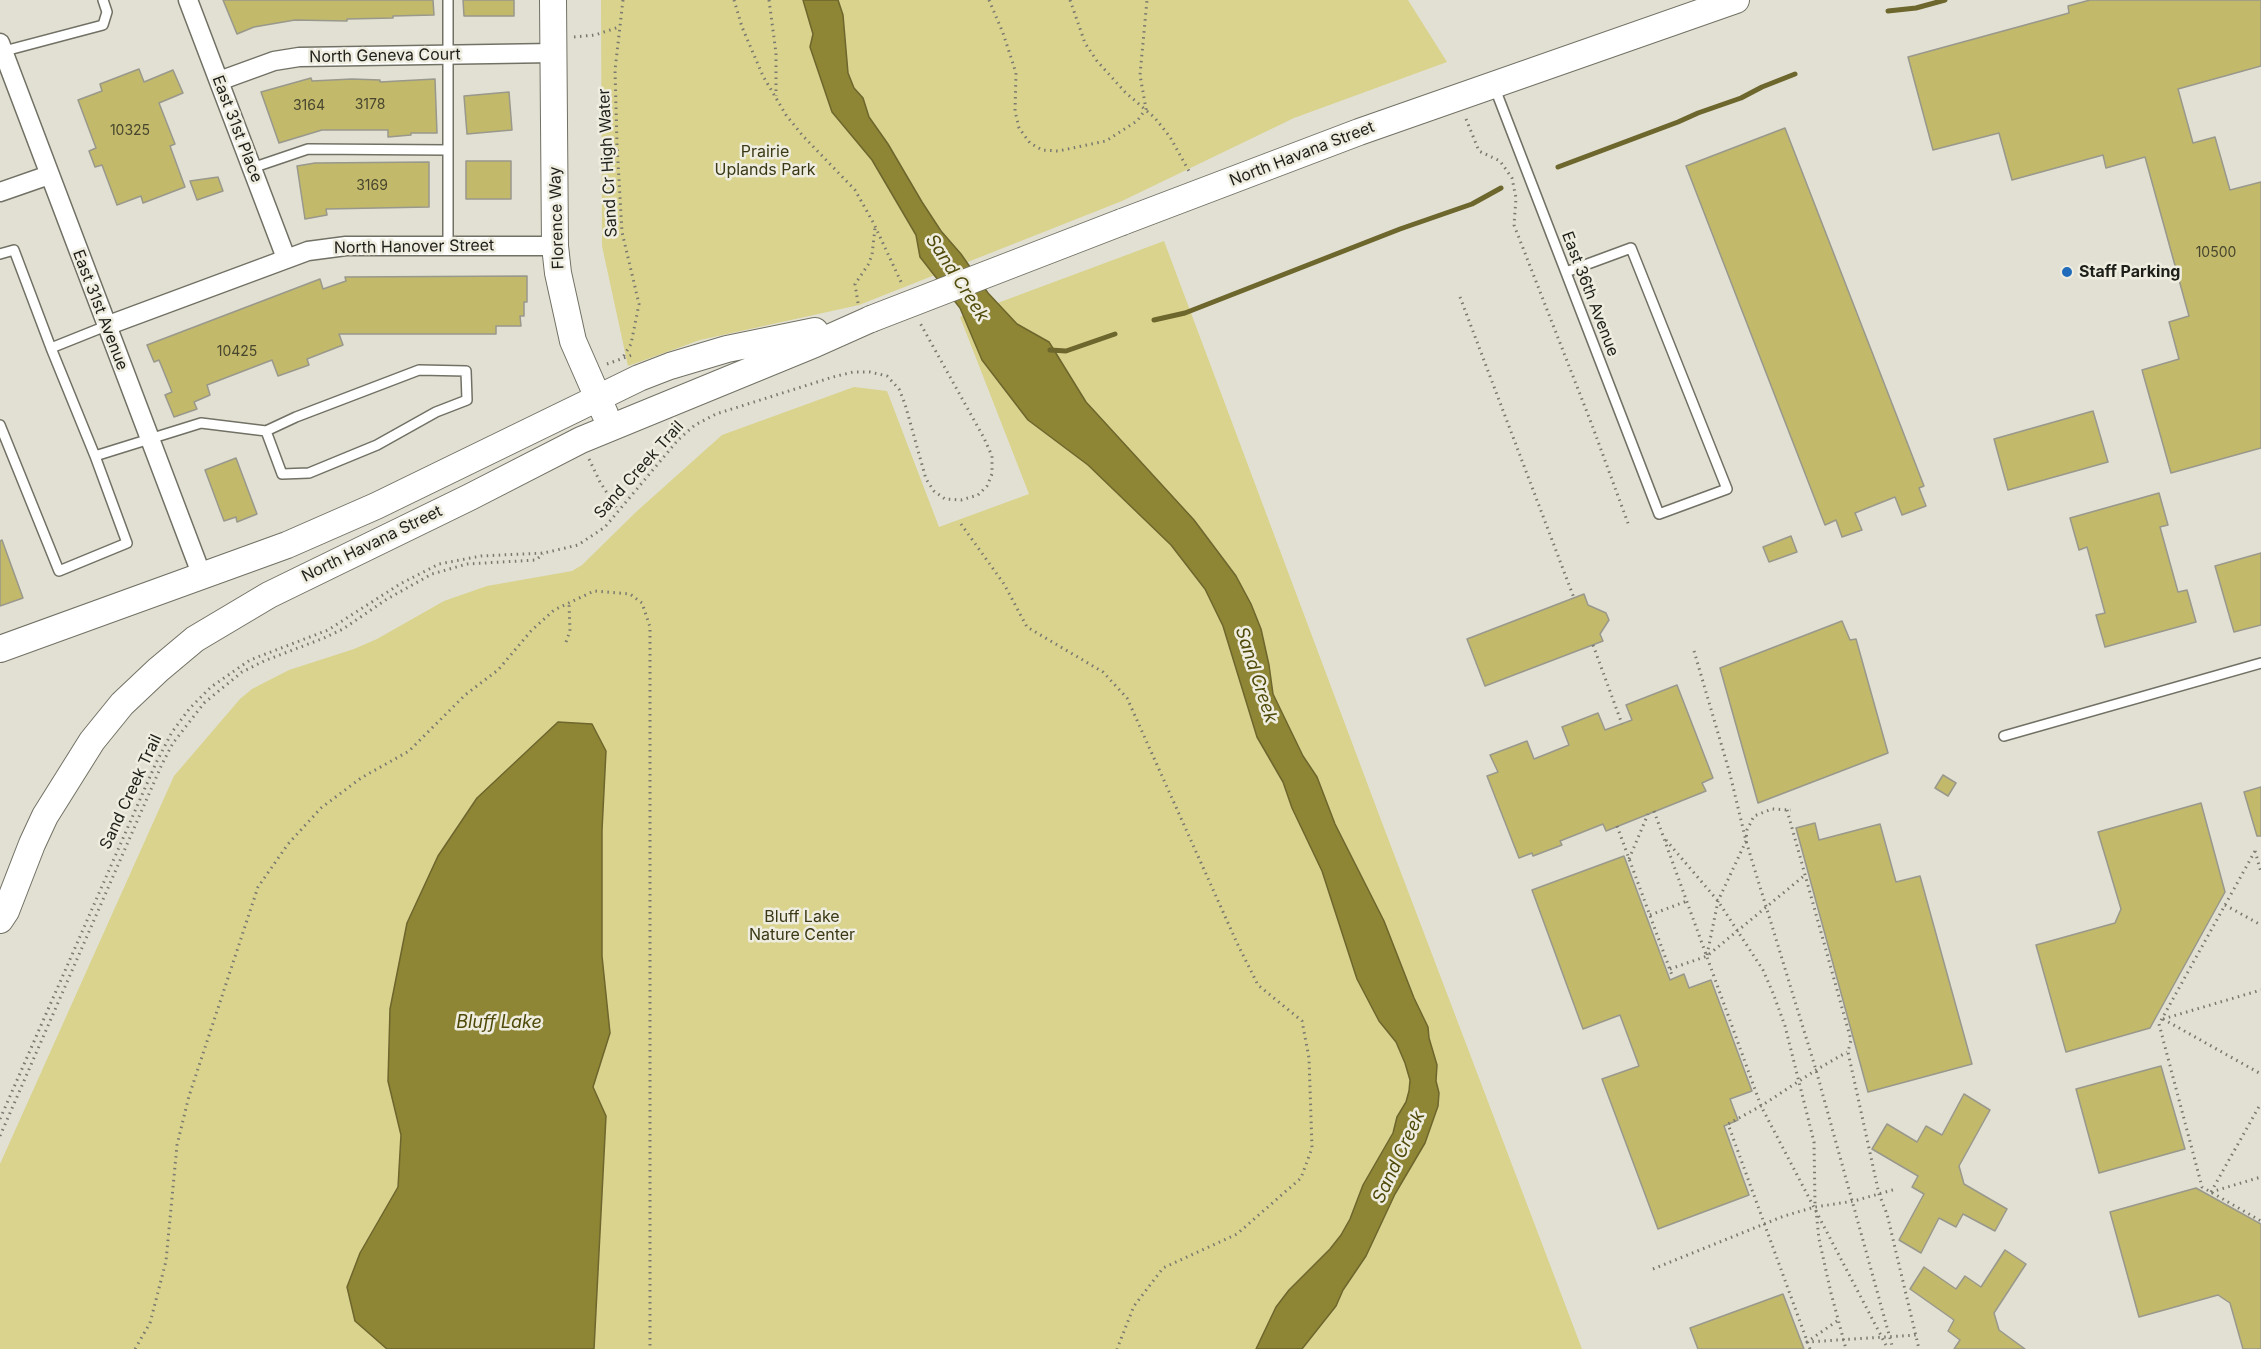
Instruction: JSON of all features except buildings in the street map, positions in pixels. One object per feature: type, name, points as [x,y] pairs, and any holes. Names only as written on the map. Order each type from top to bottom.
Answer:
[{"type":"main road","name":"Florence Way","points":[[553,0],[555,246],[561,292],[573,341],[611,427]]},
{"type":"main road","name":"North Havana Street","points":[[0,649],[287,545],[376,506],[639,378],[690,359],[865,312],[1122,222],[1493,84],[1736,0]]},
{"type":"main road","name":"North Havana Street","points":[[0,920],[6,911],[45,816],[73,770],[122,704],[188,644],[234,614],[269,595],[611,427],[815,344],[865,312]]},
{"type":"street","name":"East 31st Place","points":[[188,0],[286,258]]},
{"type":"street","name":"East 31st Avenue","points":[[1,48],[202,576]]},
{"type":"street","name":"North Geneva Court","points":[[219,81],[274,61],[299,57],[554,53]]},
{"type":"street","points":[[0,192],[50,174]]},
{"type":"street","name":"North Hanover Street","points":[[106,326],[308,251],[346,246],[555,246]]},
{"type":"lane","points":[[1,48],[102,25],[107,12],[102,0]]},
{"type":"lane","points":[[448,0],[448,246]]},
{"type":"lane","name":"East 36th Avenue","points":[[1493,84],[1659,514],[1727,489],[1631,249],[1566,272]]},
{"type":"lane","points":[[252,168],[308,149],[448,150]]},
{"type":"lane","points":[[0,254],[14,250],[127,543],[59,571],[0,425]]},
{"type":"lane","points":[[51,348],[106,326]]},
{"type":"lane","points":[[95,456],[201,423],[266,431],[296,417],[419,370],[466,371],[467,400],[436,412],[377,445],[309,473],[282,474],[266,431]]},
{"type":"lane","points":[[2004,736],[2261,663]]},
{"type":"path","name":"Sand Cr High Water","points":[[616,360],[623,357],[631,344],[639,304],[624,247],[621,215],[615,90],[623,0]]},
{"type":"path","points":[[734,0],[752,52],[776,98],[802,136],[855,190],[904,288]]},
{"type":"path","points":[[769,0],[776,53],[776,98]]},
{"type":"path","points":[[989,0],[1016,73],[1015,111],[1019,128],[1030,143],[1042,150],[1058,151],[1106,141],[1121,133],[1146,109],[1140,75],[1147,0]]},
{"type":"path","points":[[1070,0],[1085,43],[1097,61],[1125,92],[1146,109],[1170,137],[1192,178]]},
{"type":"path","points":[[554,53],[570,37],[595,35],[619,27]]},
{"type":"path","points":[[1466,119],[1479,151],[1500,161],[1512,178],[1516,198],[1514,225],[1629,526]]},
{"type":"path","points":[[865,312],[855,284],[872,255],[875,226]]},
{"type":"path","points":[[1460,297],[1574,598]]},
{"type":"path","name":"Sand Creek Trail","points":[[0,1119],[156,763],[172,732],[190,708],[212,687],[250,660],[328,630],[392,589],[433,567],[482,556],[544,553],[569,548],[588,540],[619,511],[678,440],[695,425],[716,414],[853,372],[870,372],[887,376],[899,389],[926,479],[933,491],[945,499],[961,500],[978,495],[987,486],[992,474],[992,456],[918,319]]},
{"type":"path","points":[[589,458],[600,482],[619,511]]},
{"type":"path","points":[[961,524],[1004,584],[1027,627],[1103,672],[1127,698],[1258,986],[1302,1021],[1309,1058],[1312,1148],[1302,1178],[1237,1234],[1163,1268],[1134,1306],[1117,1349]]},
{"type":"path","points":[[0,1136],[162,764],[186,724],[204,703],[242,672],[343,629],[387,599],[432,574],[467,564],[536,560],[544,553]]},
{"type":"path","points":[[135,1349],[150,1323],[166,1261],[177,1145],[189,1096],[258,887],[288,844],[321,808],[361,778],[409,751],[465,695],[498,670],[531,631],[555,610],[594,591],[630,594],[642,603],[650,627],[650,1349]]},
{"type":"path","points":[[566,642],[570,631],[569,603]]},
{"type":"path","points":[[1593,645],[1622,724]]},
{"type":"path","points":[[1694,651],[1730,774],[1746,841],[1854,1202],[1891,1349]]},
{"type":"path","points":[[1707,956],[1718,902],[1746,841],[1747,830],[1754,816],[1772,808],[1789,810],[1851,1040],[1848,1052],[1879,1194],[1887,1214],[1919,1349]]},
{"type":"path","points":[[1654,811],[1761,1106],[1883,1338],[1891,1349]]},
{"type":"path","points":[[1629,859],[1648,814]]},
{"type":"path","points":[[1617,826],[1673,978]]},
{"type":"path","points":[[1664,837],[1738,930],[1763,970],[1785,1026],[1814,1142],[1815,1207],[1819,1239],[1846,1349]]},
{"type":"path","points":[[2261,872],[2255,851],[2159,1024],[2202,1187],[2261,1221]]},
{"type":"path","points":[[1670,969],[1707,956],[1805,875]]},
{"type":"path","points":[[1650,915],[1687,901]]},
{"type":"path","points":[[2225,905],[2261,925]]},
{"type":"path","points":[[2163,1018],[2261,990]]},
{"type":"path","points":[[2163,1018],[2261,1074]]},
{"type":"path","points":[[1810,1349],[1728,1124],[1848,1052]]},
{"type":"path","points":[[2211,1192],[2261,1103]]},
{"type":"path","points":[[2211,1192],[2261,1177]]},
{"type":"path","points":[[1653,1269],[1764,1224],[1815,1207],[1854,1202],[1896,1189]]},
{"type":"path","points":[[1808,1342],[1838,1320]]},
{"type":"path","points":[[1808,1342],[1916,1335]]},
{"type":"green space","name":"Prairie Uplands Park","points":[[601,0],[1408,0],[1447,62],[1294,118],[1122,201],[859,305],[700,340],[628,366],[602,246]]},
{"type":"green space","name":"Bluff Lake Nature Center","points":[[1164,241],[1582,1349],[0,1349],[0,1164],[174,776],[240,699],[252,689],[289,670],[377,639],[444,601],[487,586],[572,571],[582,565],[636,512],[722,435],[854,387],[887,391],[939,527],[1029,494],[960,317]]},
{"type":"water","name":"Sand Creek","points":[[803,0],[838,0],[843,15],[848,73],[854,88],[863,98],[869,117],[941,231],[961,254],[988,293],[1017,324],[1049,342],[1086,402],[1194,520],[1236,576],[1261,629],[1273,694],[1303,756],[1317,777],[1335,824],[1384,921],[1414,998],[1428,1027],[1437,1065],[1436,1081],[1439,1093],[1438,1106],[1425,1143],[1395,1194],[1366,1256],[1343,1290],[1336,1306],[1302,1349],[1256,1349],[1276,1307],[1289,1290],[1330,1249],[1350,1219],[1363,1185],[1393,1133],[1397,1117],[1406,1102],[1410,1080],[1405,1063],[1396,1042],[1379,1021],[1357,979],[1322,871],[1292,808],[1283,782],[1257,737],[1223,626],[1205,589],[1171,545],[1088,465],[1028,420],[982,360],[960,308],[920,257],[916,235],[872,160],[832,112],[810,47],[813,34]]},
{"type":"water","name":"Bluff Lake","points":[[558,722],[592,724],[606,751],[602,830],[602,956],[610,1033],[593,1087],[606,1116],[594,1349],[387,1349],[355,1321],[347,1287],[360,1253],[398,1187],[401,1135],[388,1081],[390,1009],[407,923],[438,856],[477,798]]},
{"type":"waterway","points":[[1888,11],[1916,8],[1945,0]]},
{"type":"waterway","points":[[1558,167],[1741,98],[1795,74]]},
{"type":"waterway","points":[[1154,320],[1185,313],[1400,229],[1472,204],[1501,188]]},
{"type":"waterway","points":[[1050,350],[1066,351],[1115,334]]},
{"type":"place","name":"Staff Parking","points":[[2067,272]]}]
